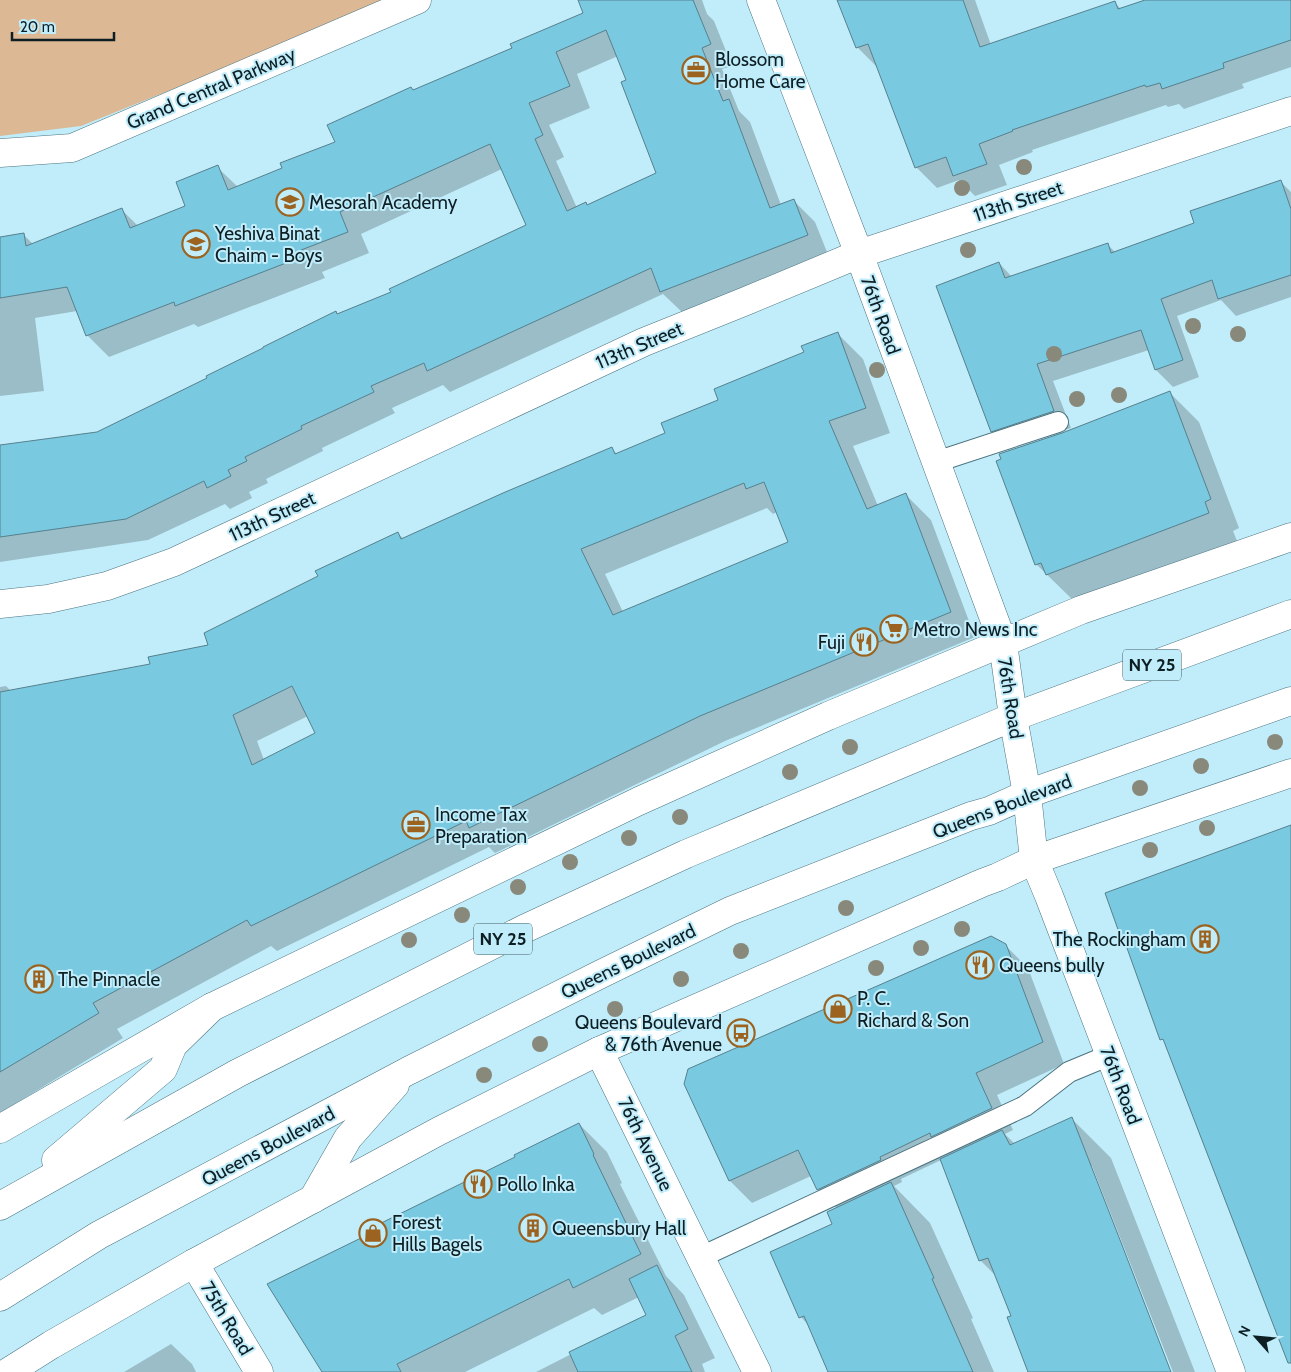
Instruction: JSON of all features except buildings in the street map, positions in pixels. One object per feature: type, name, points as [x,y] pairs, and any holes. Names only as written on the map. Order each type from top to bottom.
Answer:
[{"type":"street","name":"Grand Central Parkway","points":[[0,153],[72,148],[417,0]]},
{"type":"street","name":"76th Road","points":[[761,0],[859,254],[1003,643],[1013,717],[1027,794],[1034,860],[1231,1372]]},
{"type":"street","name":"113th Street","points":[[0,604],[48,598],[108,586],[174,562],[644,342],[859,254],[1291,111]]},
{"type":"street","points":[[0,1129],[212,1007],[639,801],[828,716],[1081,610],[1291,537]]},
{"type":"street","name":"NY 25","points":[[5,1203],[238,1073],[524,929],[686,854],[1013,717],[1291,614]]},
{"type":"street","name":"Queens Boulevard","points":[[0,1297],[99,1235],[408,1071],[730,911],[971,816],[989,811],[1027,794],[1289,701]]},
{"type":"street","points":[[8,1372],[51,1345],[313,1199],[439,1131],[599,1051],[1034,860],[1291,773]]},
{"type":"street","points":[[5,1203],[163,1069],[173,1045],[212,1007]]},
{"type":"street","name":"76th Avenue","points":[[599,1051],[757,1372]]},
{"type":"street","points":[[313,1199],[348,1138],[408,1071]]},
{"type":"street","name":"75th Road","points":[[194,1264],[259,1372]]},
{"type":"lane","points":[[936,462],[1058,422]]},
{"type":"lane","points":[[701,1257],[1024,1106],[1069,1072],[1110,1055]]},
{"type":"shaded area","points":[[0,0],[395,0],[81,126],[0,136]]},
{"type":"place","name":"Blossom Home Care","points":[[696,70]]},
{"type":"place","name":"Mesorah Academy","points":[[290,202]]},
{"type":"place","name":"Yeshiva Binat Chaim - Boys","points":[[196,244]]},
{"type":"place","name":"Metro News Inc","points":[[894,629]]},
{"type":"place","name":"Fuji","points":[[864,642]]},
{"type":"place","name":"Income Tax Preparation","points":[[416,825]]},
{"type":"place","name":"The Rockingham","points":[[1205,939]]},
{"type":"place","name":"Queens bully","points":[[980,965]]},
{"type":"place","name":"The Pinnacle","points":[[39,979]]},
{"type":"place","name":"P. C. Richard & Son","points":[[838,1009]]},
{"type":"place","name":"Queens Boulevard & 76th Avenue","points":[[741,1033]]},
{"type":"place","name":"Pollo Inka","points":[[478,1184]]},
{"type":"place","name":"Queensbury Hall","points":[[533,1228]]},
{"type":"place","name":"Forest Hills Bagels","points":[[373,1233]]}]
